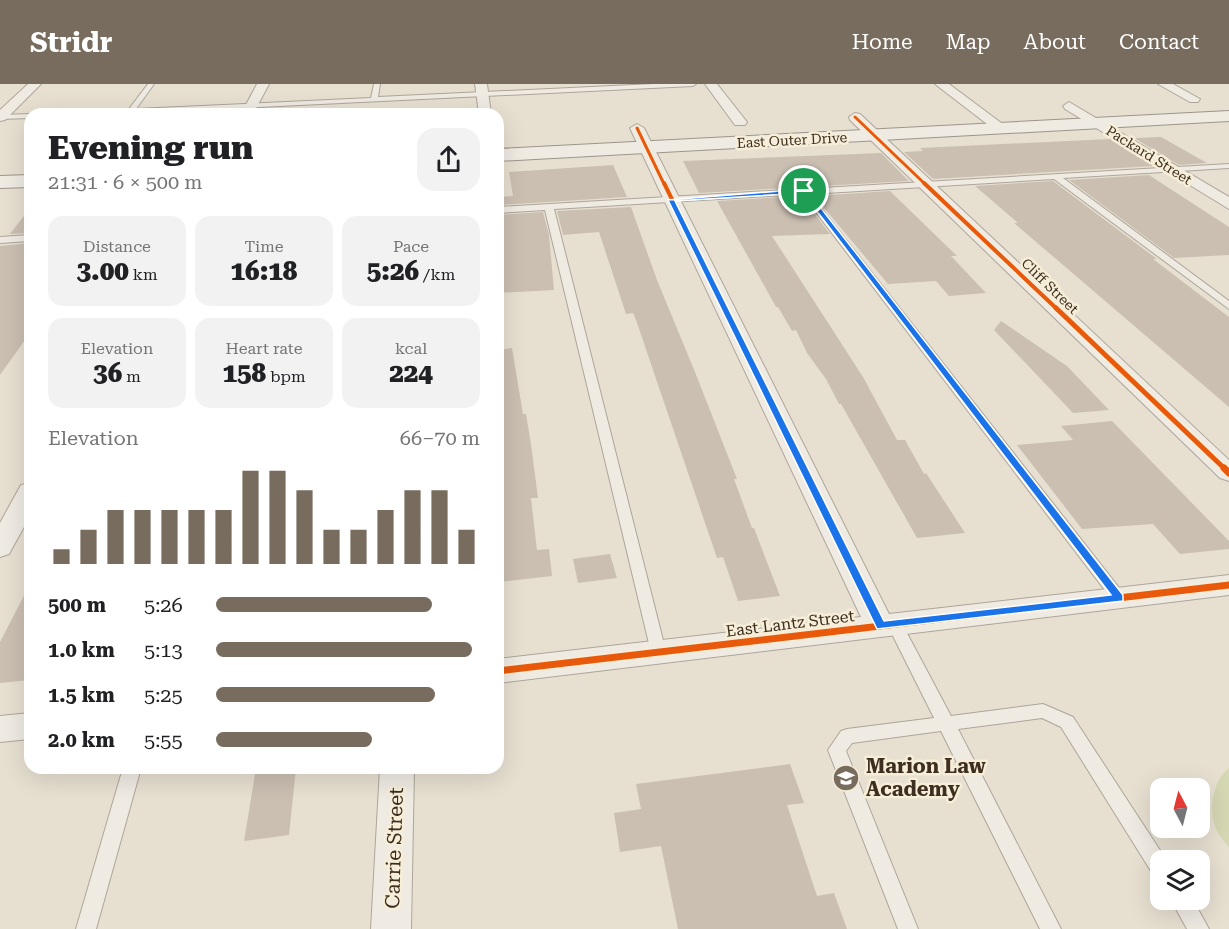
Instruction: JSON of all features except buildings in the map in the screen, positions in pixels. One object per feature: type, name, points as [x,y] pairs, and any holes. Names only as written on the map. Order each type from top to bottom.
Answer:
[{"type":"main road","points":[[1160,101],[1200,99]]},
{"type":"main road","points":[[1063,106],[1103,104]]},
{"type":"main road","points":[[954,111],[1000,109]]},
{"type":"main road","name":"East Outer Drive","points":[[850,117],[878,116]]},
{"type":"main road","name":"East Outer Drive","points":[[504,154],[636,135],[875,135],[1229,116]]},
{"type":"main road","name":"East Outer Drive","points":[[717,123],[746,122]]},
{"type":"main road","name":"East Outer Drive","points":[[636,135],[660,127]]},
{"type":"main road","points":[[0,182],[24,181]]},
{"type":"street","points":[[0,117],[35,84]]},
{"type":"street","points":[[251,108],[262,84]]},
{"type":"street","points":[[711,84],[746,122]]},
{"type":"street","points":[[941,84],[1001,128]]},
{"type":"street","points":[[1164,84],[1200,99]]},
{"type":"street","points":[[482,89],[484,108]]},
{"type":"street","name":"Packard Street","points":[[1063,106],[1097,123],[1229,204]]},
{"type":"street","name":"Cliff Street","points":[[850,117],[875,135],[1229,473]]},
{"type":"street","points":[[636,135],[888,625]]},
{"type":"street","points":[[0,548],[24,502]]},
{"type":"street","name":"East Lantz Street","points":[[504,670],[1229,585]]},
{"type":"street","points":[[0,729],[24,727]]},
{"type":"street","name":"Carrie Street","points":[[391,929],[397,774]]},
{"type":"lane","points":[[133,108],[151,84]]},
{"type":"lane","points":[[374,100],[377,84]]},
{"type":"lane","points":[[275,108],[482,89],[693,84]]},
{"type":"lane","points":[[0,117],[24,116]]},
{"type":"lane","points":[[504,210],[1229,166]]},
{"type":"lane","points":[[1054,176],[1229,306]]},
{"type":"lane","points":[[804,191],[1119,598]]},
{"type":"lane","points":[[549,207],[658,652]]},
{"type":"lane","points":[[2,242],[24,239]]},
{"type":"lane","points":[[888,625],[945,723],[1051,929]]},
{"type":"lane","points":[[908,929],[837,750],[847,735],[1042,711],[1067,722],[1150,852]]},
{"type":"lane","points":[[86,929],[130,774]]},
{"type":"lane","points":[[1187,910],[1199,929]]},
{"type":"green space","points":[[1229,768],[1229,848],[1214,824],[1212,806],[1215,788],[1223,773]]},
{"type":"cycle path","points":[[855,117],[1229,473]]},
{"type":"cycle path","points":[[637,128],[880,626]]},
{"type":"cycle path","points":[[504,670],[1229,585]]},
{"type":"place","name":"Marion Law Academy","points":[[846,778]]},
{"type":"route","points":[[804,191],[1119,598],[880,626],[671,200],[804,191]]}]
